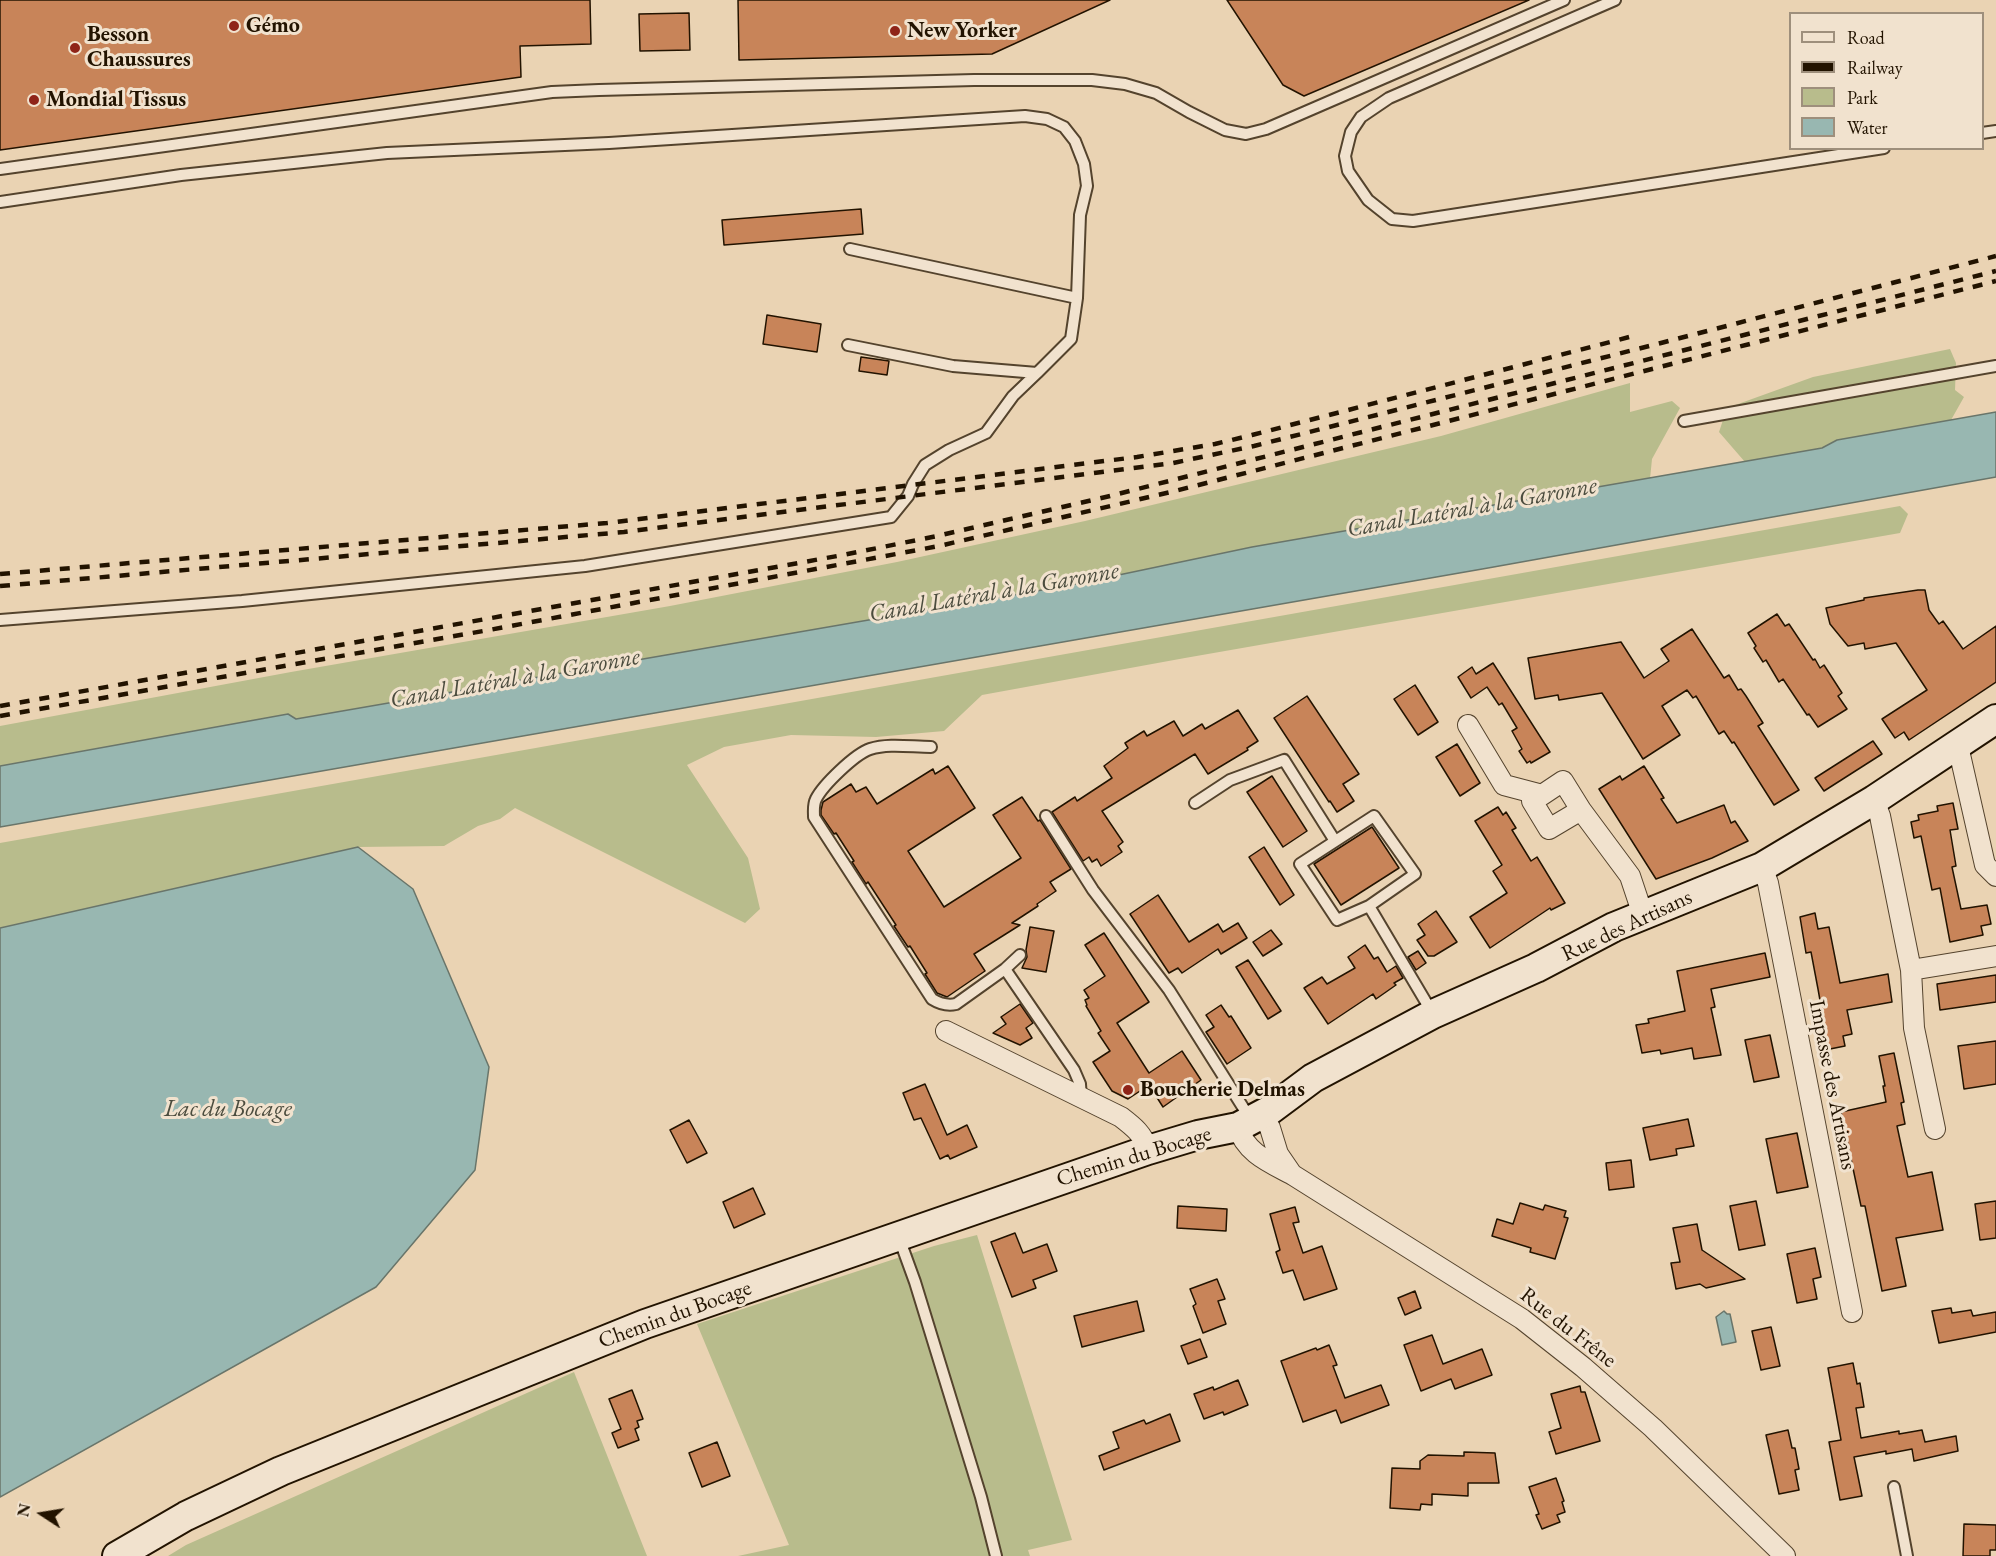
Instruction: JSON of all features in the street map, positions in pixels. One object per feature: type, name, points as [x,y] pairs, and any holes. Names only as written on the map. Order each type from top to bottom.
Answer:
[{"type":"street","name":"Rue des Artisans","points":[[1250,1121],[1313,1078],[1433,1014],[1536,968],[1614,927],[1762,867],[1874,800],[1996,719]]},
{"type":"street","points":[[1468,725],[1504,785],[1542,795]]},
{"type":"street","points":[[1958,746],[1985,865],[1996,876]]},
{"type":"street","points":[[1581,810],[1549,829],[1532,801],[1563,781],[1581,810],[1630,876],[1643,915]]},
{"type":"street","points":[[1874,800],[1880,816],[1911,970],[1914,1028],[1935,1129]]},
{"type":"street","name":"Impasse des Artisans","points":[[1762,867],[1768,883],[1852,1312]]},
{"type":"street","points":[[1911,970],[1996,956]]},
{"type":"street","points":[[946,1031],[1121,1118],[1137,1128],[1148,1150]]},
{"type":"street","name":"Chemin du Bocage","points":[[117,1556],[186,1516],[281,1471],[645,1324],[1148,1150],[1250,1121]]},
{"type":"street","name":"Rue du Frêne","points":[[1293,1175],[1278,1154],[1269,1128],[1250,1121],[1241,1139],[1250,1149],[1522,1319],[1583,1367],[1653,1428],[1785,1556]]},
{"type":"lane","points":[[0,169],[552,92],[609,90],[974,80],[1092,80],[1125,84],[1156,93],[1225,129],[1246,134],[1266,129],[1564,0]]},
{"type":"lane","points":[[1615,0],[1389,98],[1361,117],[1351,132],[1345,156],[1348,171],[1368,200],[1392,219],[1413,221],[1871,150]]},
{"type":"lane","points":[[0,202],[181,175],[387,153],[609,143],[1025,116],[1047,119],[1064,128],[1075,141],[1084,164],[1087,186],[1080,215],[1077,298],[1071,339],[1013,396],[986,433],[949,450],[925,465],[908,496],[891,517],[585,566],[254,600],[0,620]]},
{"type":"lane","points":[[850,249],[1077,298]]},
{"type":"lane","points":[[848,345],[953,366],[1036,373]]},
{"type":"lane","points":[[1684,421],[1996,366]]},
{"type":"lane","points":[[931,747],[886,746],[869,749],[857,756],[821,790],[813,806],[814,817],[932,999],[950,1006],[956,1004],[1020,956]]},
{"type":"lane","points":[[1195,803],[1230,780],[1284,760],[1335,842]]},
{"type":"lane","points":[[1046,816],[1093,890],[1169,990],[1250,1121]]},
{"type":"lane","points":[[1374,816],[1415,874],[1369,906],[1337,920],[1300,864],[1374,816]]},
{"type":"lane","points":[[1369,906],[1433,1014]]},
{"type":"lane","points":[[1005,969],[1074,1070],[1080,1084],[1081,1098]]},
{"type":"lane","points":[[898,1236],[915,1282],[978,1486],[996,1556]]},
{"type":"lane","points":[[1894,1487],[1907,1556]]},
{"type":"green space","points":[[1950,349],[1956,363],[1955,390],[1964,397],[1951,420],[1837,440],[1822,448],[1745,462],[1719,432],[1727,408],[1813,377]]},
{"type":"green space","points":[[1630,383],[1630,412],[1672,401],[1680,408],[1652,459],[1650,479],[1252,547],[1071,585],[296,719],[288,714],[0,766],[0,726],[291,672],[670,606],[897,562],[1085,521],[1441,436]]},
{"type":"green space","points":[[1900,506],[1908,514],[1900,533],[982,695],[944,731],[876,737],[791,735],[724,747],[687,765],[748,858],[760,909],[745,923],[515,808],[500,819],[478,826],[444,846],[358,847],[0,928],[0,843]]},
{"type":"green space","points":[[977,1235],[1072,1540],[1028,1550],[1030,1556],[738,1556],[789,1545],[697,1324],[934,1246]]},
{"type":"green space","points":[[574,1372],[647,1556],[168,1556],[186,1545]]},
{"type":"water","points":[[1996,412],[1996,477],[1488,568],[0,827],[0,766],[288,714],[296,719],[1071,585],[1252,547],[1822,448],[1837,440]]},
{"type":"water","name":"Lac du Bocage","points":[[358,847],[413,889],[489,1067],[475,1170],[376,1287],[0,1497],[0,928]]},
{"type":"water","points":[[1724,1311],[1730,1314],[1736,1342],[1722,1345],[1716,1317]]},
{"type":"building","points":[[0,0],[590,0],[591,44],[520,46],[521,77],[0,150]]},
{"type":"building","points":[[738,0],[1110,0],[992,54],[739,60]]},
{"type":"building","points":[[1227,0],[1529,0],[1304,96],[1283,85]]},
{"type":"building","points":[[689,13],[690,50],[640,51],[639,14]]},
{"type":"building","points":[[861,209],[863,234],[724,245],[722,220]]},
{"type":"building","points":[[767,315],[821,324],[817,352],[763,344]]},
{"type":"building","points":[[861,357],[889,361],[887,375],[859,371]]},
{"type":"building","points":[[1925,590],[1929,610],[1939,624],[1943,621],[1963,649],[1996,626],[1996,682],[1909,740],[1904,732],[1895,738],[1882,719],[1927,690],[1896,643],[1865,649],[1864,643],[1848,646],[1830,624],[1826,608],[1864,600],[1864,598]]},
{"type":"building","points":[[1777,614],[1785,626],[1789,624],[1820,668],[1824,665],[1842,693],[1838,696],[1847,709],[1818,727],[1809,714],[1807,715],[1783,679],[1779,682],[1766,660],[1763,662],[1748,633]]},
{"type":"building","points":[[1692,629],[1724,678],[1729,675],[1738,690],[1741,689],[1746,696],[1763,723],[1758,726],[1799,790],[1774,805],[1734,742],[1732,743],[1724,731],[1719,734],[1696,696],[1693,698],[1687,690],[1662,706],[1680,735],[1643,759],[1602,693],[1559,700],[1558,695],[1535,699],[1528,658],[1621,642],[1644,678],[1669,661],[1661,649]]},
{"type":"building","points":[[1493,663],[1550,752],[1531,763],[1530,761],[1527,763],[1519,751],[1522,749],[1512,731],[1517,728],[1502,703],[1499,705],[1487,687],[1471,698],[1458,677],[1472,667],[1476,674]]},
{"type":"building","points":[[1415,685],[1438,722],[1418,735],[1394,699]]},
{"type":"building","points":[[1307,696],[1359,774],[1343,784],[1354,801],[1337,812],[1274,718]]},
{"type":"building","points":[[1238,710],[1258,741],[1247,748],[1248,750],[1208,774],[1195,754],[1102,811],[1123,842],[1118,846],[1122,852],[1101,866],[1097,859],[1092,862],[1089,857],[1083,861],[1052,812],[1075,797],[1077,801],[1112,778],[1104,766],[1128,748],[1125,743],[1144,731],[1147,736],[1174,721],[1183,736],[1202,724],[1205,729]]},
{"type":"building","points":[[1873,741],[1882,754],[1824,791],[1815,778]]},
{"type":"building","points":[[1457,744],[1480,783],[1460,796],[1436,757]]},
{"type":"building","points":[[948,766],[975,808],[908,851],[944,907],[1021,858],[993,815],[1022,797],[1038,821],[1040,820],[1071,869],[1050,882],[1056,891],[1012,923],[1020,925],[974,954],[985,971],[947,997],[937,993],[910,946],[908,947],[894,926],[896,925],[868,882],[866,884],[836,833],[834,834],[821,815],[821,810],[823,802],[851,784],[856,792],[866,787],[877,804],[933,769],[935,774]]},
{"type":"building","points":[[1644,766],[1664,798],[1661,799],[1677,823],[1724,805],[1731,823],[1735,821],[1748,841],[1712,858],[1656,879],[1599,789],[1620,776],[1622,780]]},
{"type":"building","points":[[1272,776],[1307,831],[1283,847],[1247,792]]},
{"type":"building","points":[[1953,803],[1958,829],[1950,830],[1956,866],[1952,867],[1961,909],[1987,905],[1991,924],[1981,926],[1983,935],[1950,942],[1940,888],[1932,890],[1921,836],[1914,838],[1911,822],[1919,820],[1918,815],[1938,811],[1937,806]]},
{"type":"building","points":[[1498,807],[1503,815],[1506,812],[1516,828],[1512,830],[1531,861],[1537,857],[1565,903],[1551,910],[1550,908],[1490,948],[1470,917],[1507,893],[1493,871],[1502,865],[1475,821]]},
{"type":"building","points":[[1372,827],[1399,868],[1341,905],[1314,864]]},
{"type":"building","points":[[1264,847],[1294,895],[1280,905],[1249,857]]},
{"type":"building","points":[[1158,895],[1189,942],[1218,924],[1223,932],[1238,923],[1247,938],[1221,954],[1218,949],[1182,973],[1178,968],[1169,973],[1130,914]]},
{"type":"building","points":[[1436,911],[1457,942],[1434,956],[1428,956],[1417,940],[1425,935],[1418,924]]},
{"type":"building","points":[[1815,913],[1818,929],[1829,927],[1840,983],[1888,974],[1892,1002],[1847,1010],[1852,1034],[1843,1036],[1845,1046],[1825,1050],[1821,1023],[1824,1023],[1818,989],[1811,952],[1806,953],[1800,917]]},
{"type":"building","points":[[1030,927],[1054,931],[1046,972],[1022,968],[1027,957]]},
{"type":"building","points":[[1271,930],[1282,944],[1263,956],[1253,942]]},
{"type":"building","points":[[1104,933],[1149,1002],[1117,1023],[1149,1073],[1182,1051],[1201,1080],[1163,1107],[1149,1085],[1128,1099],[1112,1091],[1093,1062],[1110,1051],[1098,1033],[1101,1031],[1086,1006],[1085,1000],[1089,998],[1084,990],[1105,976],[1085,945]]},
{"type":"building","points":[[1365,945],[1374,959],[1378,957],[1387,972],[1396,966],[1403,978],[1376,999],[1373,994],[1328,1024],[1304,988],[1322,977],[1327,984],[1355,968],[1348,957]]},
{"type":"building","points":[[1418,951],[1426,963],[1416,970],[1408,957]]},
{"type":"building","points":[[1765,953],[1770,977],[1711,989],[1715,1007],[1711,1008],[1721,1055],[1694,1059],[1692,1048],[1661,1054],[1660,1050],[1642,1053],[1636,1025],[1649,1023],[1648,1019],[1685,1011],[1677,971]]},
{"type":"building","points":[[1248,960],[1281,1011],[1268,1019],[1236,967]]},
{"type":"building","points":[[1996,975],[1996,1002],[1940,1010],[1937,984]]},
{"type":"building","points":[[1020,1004],[1033,1023],[1026,1028],[1032,1038],[1020,1045],[993,1033],[1006,1024],[1001,1017]]},
{"type":"building","points":[[1221,1005],[1229,1017],[1231,1016],[1251,1048],[1227,1064],[1206,1032],[1214,1027],[1206,1015]]},
{"type":"building","points":[[1770,1035],[1779,1077],[1754,1082],[1745,1040]]},
{"type":"building","points":[[1996,1041],[1996,1084],[1964,1089],[1958,1046]]},
{"type":"building","points":[[1894,1053],[1904,1102],[1901,1103],[1905,1124],[1897,1126],[1908,1177],[1932,1172],[1943,1230],[1896,1238],[1906,1286],[1882,1291],[1865,1206],[1861,1206],[1841,1112],[1886,1102],[1879,1056]]},
{"type":"building","points":[[925,1084],[947,1135],[967,1125],[977,1147],[950,1159],[948,1155],[940,1159],[921,1118],[914,1120],[903,1093]]},
{"type":"building","points":[[1688,1119],[1694,1146],[1676,1149],[1677,1155],[1650,1160],[1643,1128]]},
{"type":"building","points":[[689,1120],[707,1153],[687,1163],[670,1130]]},
{"type":"building","points":[[1797,1133],[1808,1187],[1777,1193],[1766,1139]]},
{"type":"building","points":[[1631,1160],[1634,1187],[1609,1190],[1606,1163]]},
{"type":"building","points":[[753,1188],[765,1214],[734,1228],[723,1202]]},
{"type":"building","points":[[1756,1201],[1765,1245],[1739,1250],[1730,1206]]},
{"type":"building","points":[[1996,1201],[1996,1238],[1980,1240],[1975,1204]]},
{"type":"building","points":[[1520,1203],[1543,1210],[1545,1205],[1566,1211],[1564,1217],[1568,1218],[1555,1259],[1530,1252],[1531,1248],[1492,1236],[1497,1219],[1513,1224]]},
{"type":"building","points":[[1178,1206],[1227,1209],[1226,1231],[1177,1228]]},
{"type":"building","points":[[1295,1207],[1299,1222],[1293,1223],[1303,1253],[1322,1246],[1337,1289],[1304,1300],[1293,1270],[1283,1273],[1276,1252],[1280,1250],[1270,1214]]},
{"type":"building","points":[[1697,1224],[1702,1250],[1745,1279],[1706,1288],[1700,1284],[1676,1289],[1671,1263],[1680,1262],[1673,1228]]},
{"type":"building","points":[[1015,1233],[1023,1253],[1047,1244],[1057,1271],[1033,1280],[1036,1288],[1012,1297],[991,1242]]},
{"type":"building","points":[[1815,1248],[1821,1277],[1813,1279],[1817,1299],[1797,1303],[1787,1254]]},
{"type":"building","points":[[1217,1279],[1225,1299],[1218,1301],[1226,1324],[1203,1333],[1193,1306],[1196,1304],[1190,1289]]},
{"type":"building","points":[[1415,1291],[1421,1308],[1405,1315],[1398,1298]]},
{"type":"building","points":[[1137,1301],[1144,1331],[1082,1347],[1074,1316]]},
{"type":"building","points":[[1951,1308],[1952,1313],[1971,1310],[1973,1316],[1996,1312],[1996,1332],[1939,1343],[1932,1311]]},
{"type":"building","points":[[1771,1327],[1780,1366],[1761,1370],[1752,1331]]},
{"type":"building","points":[[1432,1335],[1443,1364],[1482,1349],[1492,1375],[1455,1389],[1451,1379],[1421,1391],[1404,1345]]},
{"type":"building","points":[[1200,1339],[1207,1357],[1188,1364],[1181,1346]]},
{"type":"building","points":[[1329,1345],[1337,1365],[1333,1366],[1345,1398],[1381,1385],[1389,1405],[1341,1423],[1336,1410],[1303,1422],[1281,1361]]},
{"type":"building","points":[[1853,1363],[1857,1384],[1860,1383],[1864,1407],[1856,1408],[1861,1438],[1899,1431],[1899,1434],[1922,1430],[1925,1442],[1956,1436],[1958,1451],[1914,1461],[1912,1449],[1854,1457],[1862,1496],[1840,1500],[1829,1442],[1841,1440],[1828,1368]]},
{"type":"building","points":[[1238,1380],[1248,1405],[1224,1415],[1223,1412],[1204,1419],[1194,1394],[1213,1387],[1214,1390]]},
{"type":"building","points":[[1580,1386],[1581,1392],[1585,1392],[1600,1441],[1556,1454],[1549,1432],[1561,1428],[1551,1394]]},
{"type":"building","points":[[632,1390],[643,1419],[637,1421],[639,1427],[635,1429],[639,1440],[618,1448],[612,1433],[621,1429],[609,1399]]},
{"type":"building","points":[[1170,1414],[1180,1441],[1104,1470],[1099,1456],[1119,1448],[1113,1432],[1144,1420],[1146,1424]]},
{"type":"building","points":[[1788,1430],[1792,1448],[1795,1448],[1799,1469],[1795,1470],[1799,1490],[1779,1494],[1766,1435]]},
{"type":"building","points":[[717,1442],[730,1476],[702,1487],[689,1453]]},
{"type":"building","points":[[1464,1452],[1495,1453],[1499,1483],[1468,1483],[1468,1496],[1432,1494],[1432,1505],[1421,1504],[1420,1510],[1390,1508],[1392,1468],[1420,1469],[1420,1461],[1428,1455],[1464,1456]]},
{"type":"building","points":[[1556,1478],[1564,1501],[1562,1502],[1565,1512],[1557,1515],[1560,1522],[1542,1529],[1529,1487]]},
{"type":"building","points":[[1964,1524],[1996,1525],[1996,1550],[1990,1550],[1990,1556],[1963,1556]]},
{"type":"railway","points":[[0,586],[624,532],[1173,463],[1254,446],[1996,256]]},
{"type":"railway","points":[[0,706],[843,555],[937,536],[1110,496],[1996,271]]},
{"type":"railway","points":[[0,716],[489,630],[939,546],[1175,491],[1996,281]]},
{"type":"railway","points":[[0,574],[607,523],[1137,457],[1215,444],[1252,435],[1637,335]]},
{"type":"place","name":"Gémo","points":[[234,26]]},
{"type":"place","name":"New Yorker","points":[[895,31]]},
{"type":"place","name":"Besson Chaussures","points":[[75,48]]},
{"type":"place","name":"Mondial Tissus","points":[[34,100]]},
{"type":"place","name":"Boucherie Delmas","points":[[1128,1090]]},
{"type":"water label","name":"Canal Latéral à la Garonne","points":[[1472,508]]},
{"type":"water label","name":"Canal Latéral à la Garonne","points":[[994,593]]},
{"type":"water label","name":"Canal Latéral à la Garonne","points":[[515,679]]}]
